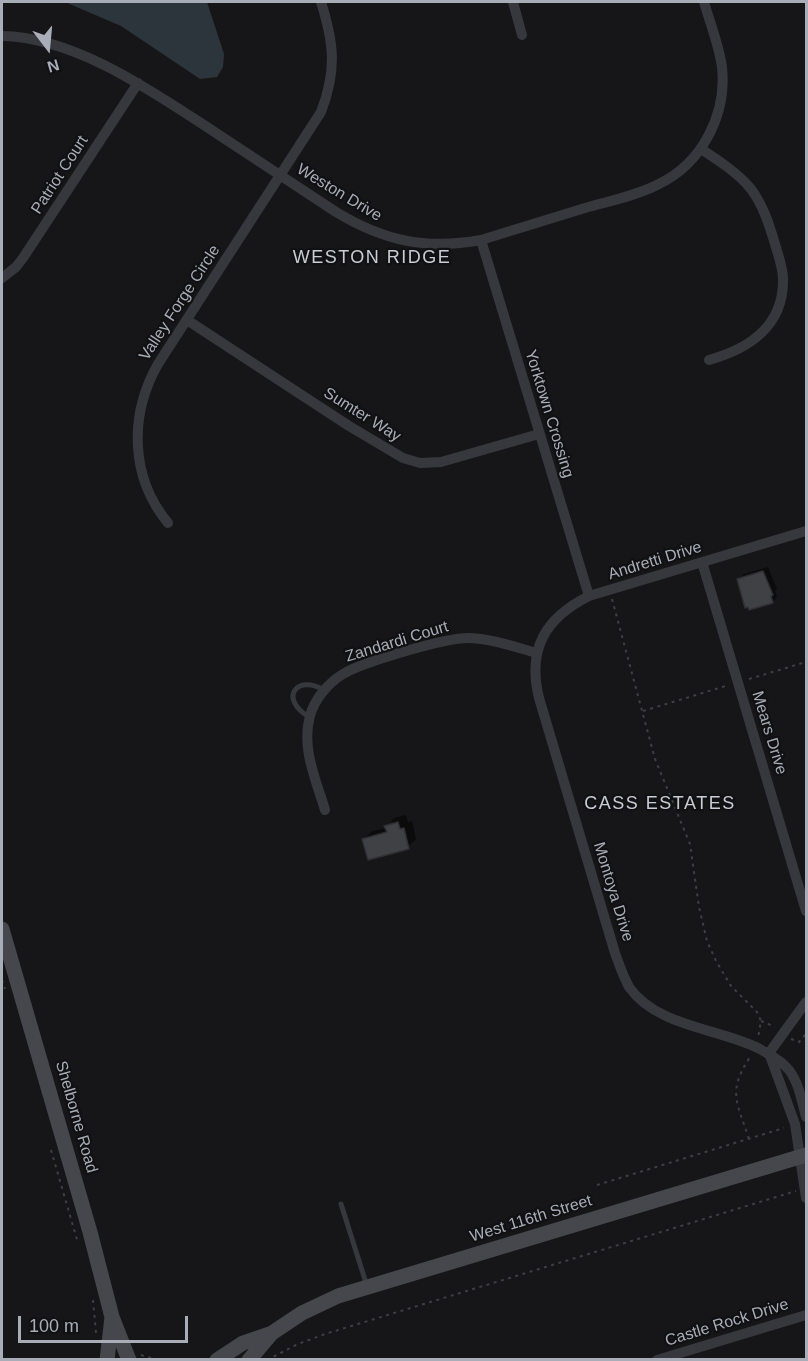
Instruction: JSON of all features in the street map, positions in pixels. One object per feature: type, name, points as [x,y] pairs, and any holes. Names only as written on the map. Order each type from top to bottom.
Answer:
[{"type":"main road","name":"Shelborne Road","points":[[2,929],[90,1232],[112,1317],[132,1357]]},
{"type":"main road","name":"West 116th Street","points":[[249,1359],[272,1333],[296,1316],[324,1302],[804,1156]]},
{"type":"main road","name":"Shelborne Road","points":[[107,1359],[112,1317]]},
{"type":"main road","name":"West 116th Street","points":[[217,1359],[243,1342],[272,1333]]},
{"type":"street","name":"Valley Forge Circle","points":[[168,523],[154,507],[145,486],[140,465],[138,432],[143,401],[152,375],[315,124],[329,89],[333,50],[330,30],[321,2]]},
{"type":"street","points":[[513,2],[522,35]]},
{"type":"street","name":"Weston Drive","points":[[2,36],[62,48],[138,83],[351,221],[382,236],[398,241],[441,244],[481,240],[657,185],[680,171],[701,149],[716,118],[722,80],[720,56],[704,2]]},
{"type":"street","name":"Patriot Court","points":[[2,278],[23,258],[138,83]]},
{"type":"street","points":[[701,149],[744,181],[756,197],[767,218],[783,277],[781,299],[766,329],[756,339],[736,351],[709,360]]},
{"type":"street","name":"Yorktown Crossing","points":[[481,240],[589,596]]},
{"type":"street","name":"Sumter Way","points":[[187,320],[349,426],[403,458],[420,462],[441,462],[539,434]]},
{"type":"street","name":"Andretti Drive","points":[[537,653],[544,636],[556,618],[589,596],[807,531]]},
{"type":"street","name":"Mears Drive","points":[[702,562],[807,911]]},
{"type":"street","name":"Zandardi Court","points":[[325,810],[308,752],[309,717],[324,690],[343,674],[452,639],[483,640],[537,653]]},
{"type":"street","name":"Montoya Drive","points":[[537,653],[535,678],[539,698],[615,953],[626,981],[642,1001],[657,1012],[769,1053],[790,1072],[807,1117]]},
{"type":"street","points":[[805,1193],[804,1156],[769,1053],[807,1002]]},
{"type":"street","name":"Castle Rock Drive","points":[[657,1359],[807,1315]]},
{"type":"lane","points":[[309,717],[293,703],[294,693],[300,686],[310,684],[324,690]]},
{"type":"lane","points":[[341,1204],[368,1287]]},
{"type":"path","points":[[609,591],[659,772],[690,844],[699,907],[711,951],[731,986],[753,1007],[761,1021],[754,1047],[735,1087],[748,1139]]},
{"type":"path","points":[[643,711],[807,662]]},
{"type":"path","points":[[2,980],[7,996]]},
{"type":"path","points":[[597,1185],[795,1124]]},
{"type":"path","points":[[51,1148],[80,1249]]},
{"type":"path","points":[[267,1359],[325,1334],[805,1193]]},
{"type":"path","points":[[92,1293],[96,1342]]},
{"type":"path","points":[[132,1357],[158,1359]]},
{"type":"shaded area","points":[[65,2],[207,2],[224,54],[223,67],[217,77],[200,79],[121,26]]},
{"type":"building","points":[[763,571],[773,595],[771,596],[773,603],[749,610],[748,607],[745,608],[737,579]]},
{"type":"building","points":[[398,822],[400,829],[404,828],[409,849],[368,860],[362,839],[387,832],[384,826]]},
{"type":"district","name":"WESTON RIDGE","points":[[372,258]]},
{"type":"district","name":"CASS ESTATES","points":[[660,804]]}]
